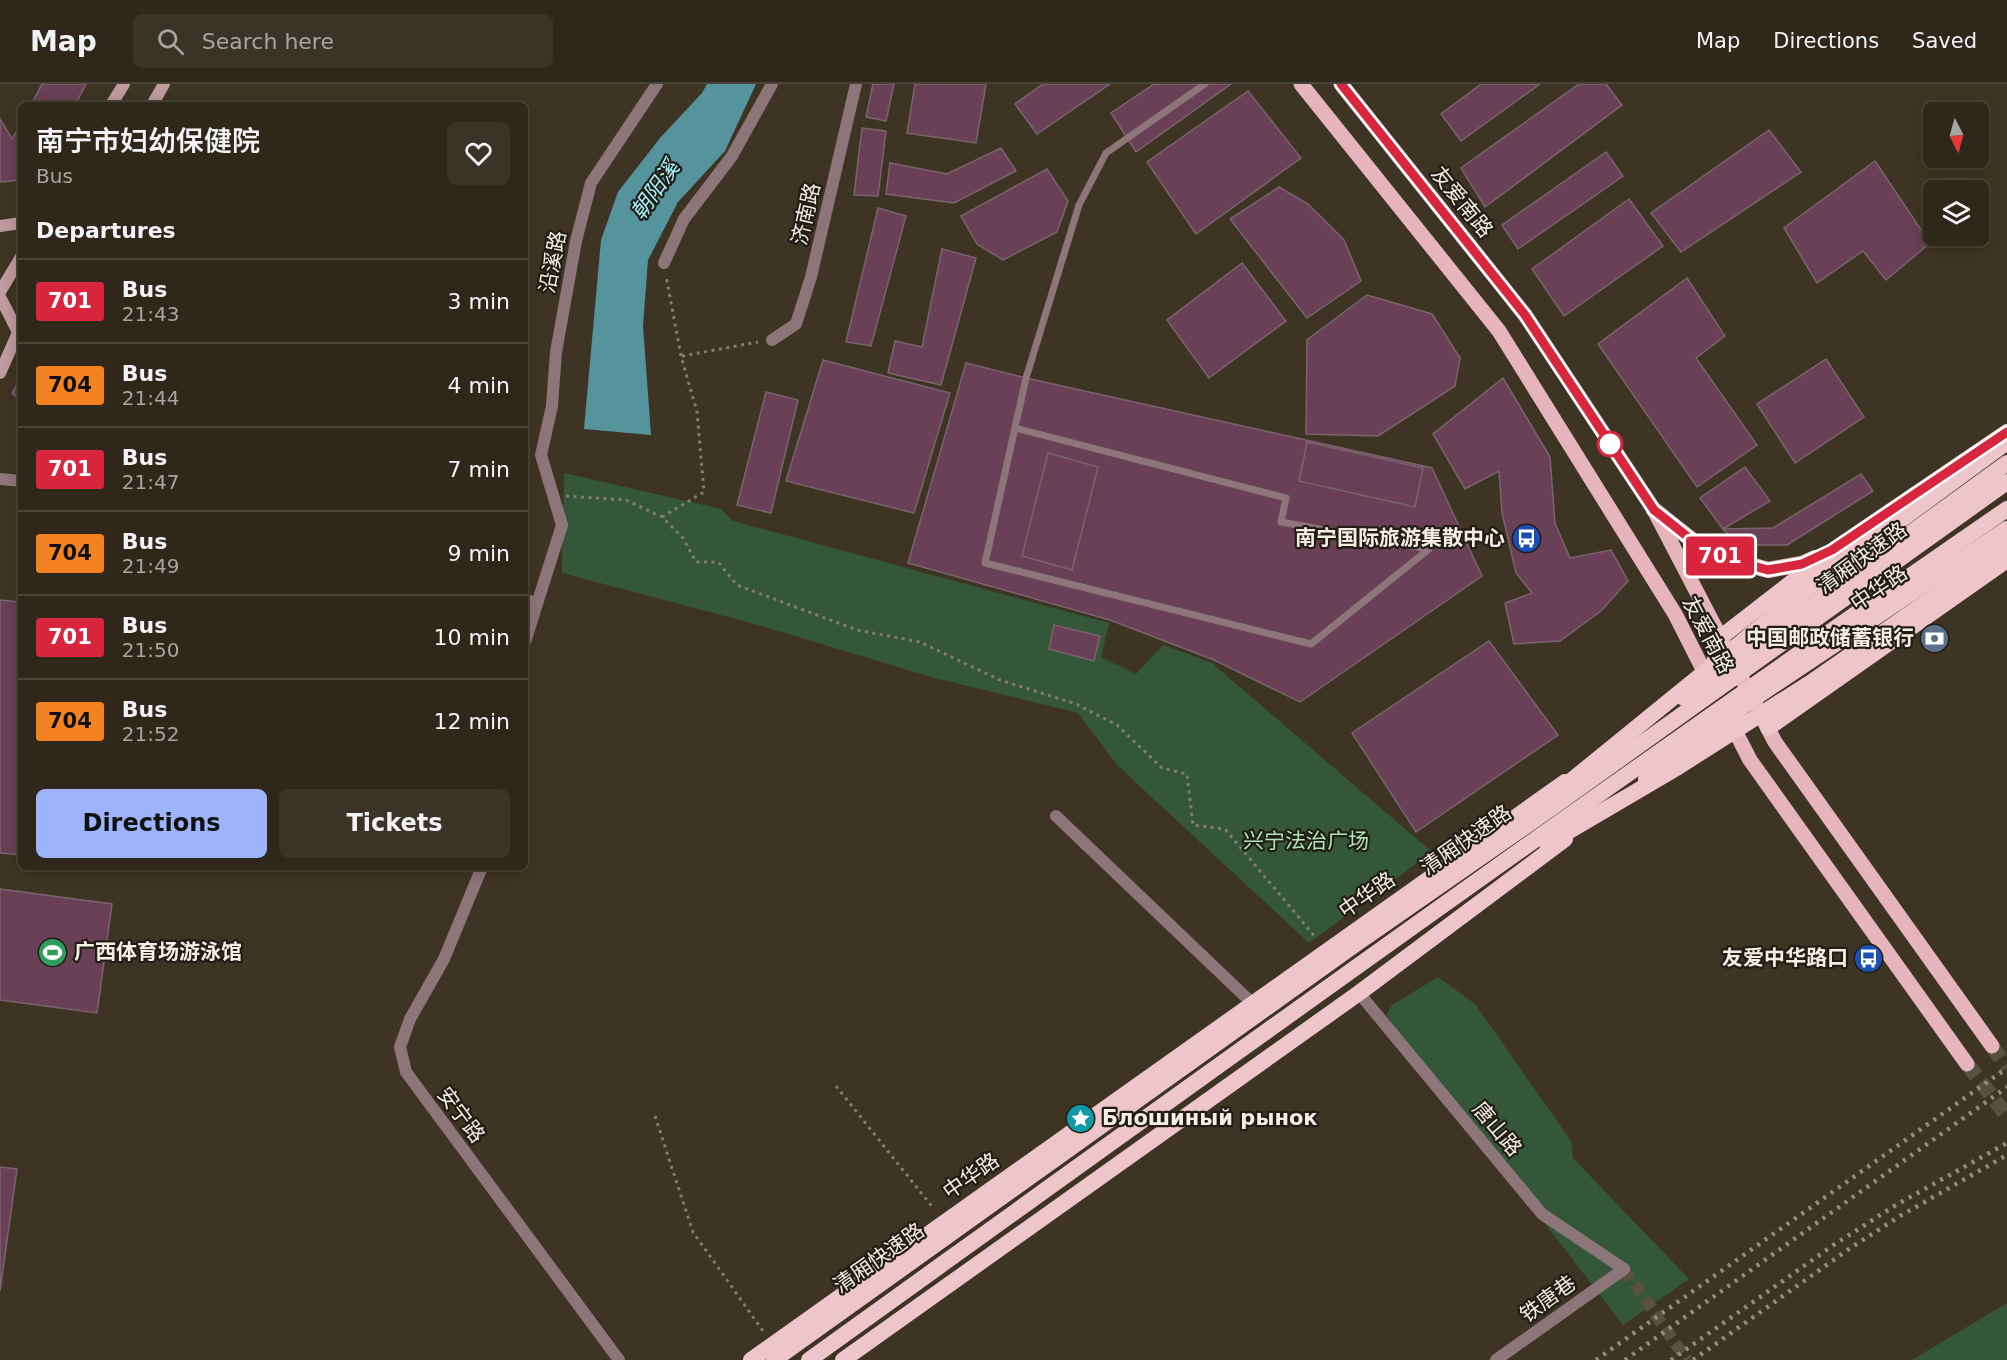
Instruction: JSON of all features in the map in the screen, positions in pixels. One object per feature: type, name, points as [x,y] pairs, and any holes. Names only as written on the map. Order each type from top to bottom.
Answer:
[{"type":"highway","points":[[1709,680],[1720,637],[1832,550],[2007,432]]},
{"type":"highway","points":[[1451,878],[1803,592],[2007,442]]},
{"type":"highway","name":"中华路","points":[[751,1360],[774,1352],[945,1223],[1709,680],[2007,463]]},
{"type":"highway","name":"清厢快速路","points":[[774,1352],[1553,807],[2007,482]]},
{"type":"highway","name":"清厢快速路","points":[[809,1360],[1834,628],[2007,509]]},
{"type":"highway","points":[[1654,510],[1693,541],[1725,558],[1768,570],[1802,564],[1832,550]]},
{"type":"highway","name":"中华路","points":[[843,1360],[1359,993],[1753,699],[2007,529]]},
{"type":"highway","points":[[1450,901],[1678,767],[1790,696],[2007,546]]},
{"type":"highway","points":[[1768,728],[2007,560]]},
{"type":"main road","points":[[113,102],[124,84]]},
{"type":"main road","points":[[154,102],[164,84]]},
{"type":"main road","name":"友爱南路","points":[[1301,84],[1499,331],[1675,614],[1750,760],[1967,1064]]},
{"type":"main road","name":"友爱南路","points":[[1341,84],[1525,315],[1654,510],[1775,742],[1992,1046]]},
{"type":"main road","points":[[0,226],[18,223]]},
{"type":"main road","points":[[18,262],[0,294],[18,327]]},
{"type":"main road","points":[[0,373],[18,331]]},
{"type":"street","name":"沿溪路","points":[[531,601],[562,525],[542,454],[552,406],[556,352],[576,241],[591,183],[657,84]]},
{"type":"street","points":[[664,263],[684,219],[732,156],[772,84]]},
{"type":"street","name":"济南路","points":[[772,340],[796,324],[811,277],[855,85]]},
{"type":"street","points":[[0,479],[18,481]]},
{"type":"street","points":[[528,622],[531,601]]},
{"type":"street","points":[[1056,816],[1253,1004]]},
{"type":"street","name":"安宁路","points":[[481,870],[444,959],[410,1019],[400,1047],[406,1072],[619,1360]]},
{"type":"street","name":"唐山路","points":[[1359,993],[1542,1214],[1623,1269]]},
{"type":"street","name":"铁唐巷","points":[[1496,1360],[1623,1269]]},
{"type":"lane","points":[[1015,428],[1286,498],[1281,522],[1429,549],[1311,645],[985,563],[1026,378],[1079,205],[1106,153],[1205,84]]},
{"type":"path","points":[[662,517],[704,492],[697,412],[681,356],[664,263]]},
{"type":"path","points":[[681,356],[772,340]]},
{"type":"path","points":[[552,495],[626,500],[662,517],[683,538],[696,562],[717,562],[736,585],[857,630],[920,642],[1000,680],[1076,704],[1117,725],[1162,768],[1187,774],[1193,825],[1225,829],[1327,951]]},
{"type":"path","points":[[836,1086],[945,1223]]},
{"type":"path","points":[[655,1116],[693,1232],[774,1352]]},
{"type":"green space","name":"兴宁法治广场","points":[[564,473],[721,509],[733,521],[1109,623],[1101,657],[1136,674],[1163,645],[1212,663],[1432,852],[1309,943],[1118,766],[1078,713],[931,677],[755,624],[562,573]]},
{"type":"green space","points":[[1438,977],[1475,1004],[1571,1141],[1573,1158],[1689,1279],[1623,1325],[1392,1024],[1387,1014],[1392,1005]]},
{"type":"green space","points":[[2007,1303],[2007,1360],[1912,1360]]},
{"type":"water","name":"朝阳溪","points":[[707,84],[756,84],[725,151],[678,202],[648,260],[643,326],[651,435],[584,429],[601,240],[618,192],[660,138],[702,93]]},
{"type":"building","points":[[42,84],[86,84],[77,102],[33,102]]},
{"type":"building","points":[[873,84],[894,84],[886,121],[866,117]]},
{"type":"building","points":[[915,84],[986,84],[976,143],[907,133]]},
{"type":"building","points":[[1043,84],[1110,84],[1037,134],[1015,104]]},
{"type":"building","points":[[1154,84],[1231,84],[1136,152],[1111,113]]},
{"type":"building","points":[[1481,84],[1540,84],[1461,141],[1441,114]]},
{"type":"building","points":[[1579,84],[1606,84],[1622,105],[1485,207],[1461,168]]},
{"type":"building","points":[[1248,91],[1301,158],[1196,234],[1147,162]]},
{"type":"building","points":[[0,119],[12,139],[18,128],[18,180],[0,182]]},
{"type":"building","points":[[862,128],[886,131],[878,196],[854,195]]},
{"type":"building","points":[[1769,130],[1801,172],[1681,252],[1651,213]]},
{"type":"building","points":[[1001,148],[1016,171],[954,203],[886,194],[890,163],[947,174]]},
{"type":"building","points":[[1606,152],[1623,176],[1518,249],[1502,225]]},
{"type":"building","points":[[1875,161],[1923,233],[1923,246],[1926,246],[1886,280],[1863,251],[1817,283],[1784,228]]},
{"type":"building","points":[[1047,169],[1068,201],[1057,232],[1003,260],[977,244],[961,216]]},
{"type":"building","points":[[1279,187],[1308,204],[1344,240],[1361,281],[1307,318],[1230,219]]},
{"type":"building","points":[[1629,199],[1663,246],[1564,316],[1532,269]]},
{"type":"building","points":[[878,208],[906,216],[871,346],[846,342]]},
{"type":"building","points":[[942,249],[976,258],[941,385],[888,373],[895,341],[922,347]]},
{"type":"building","points":[[1242,263],[1286,321],[1209,378],[1167,320]]},
{"type":"building","points":[[1687,278],[1725,336],[1696,358],[1757,445],[1697,487],[1598,344]]},
{"type":"building","points":[[1367,295],[1432,314],[1460,358],[1455,386],[1378,436],[1306,434],[1307,340]]},
{"type":"building","points":[[1826,359],[1864,417],[1795,463],[1757,404]]},
{"type":"building","points":[[823,360],[950,393],[914,513],[786,481]]},
{"type":"building","points":[[966,363],[1432,468],[1482,576],[1300,702],[1214,660],[1110,620],[908,563]]},
{"type":"building","points":[[1503,378],[1550,457],[1555,523],[1570,558],[1611,550],[1628,581],[1601,611],[1560,641],[1514,644],[1505,603],[1532,593],[1516,573],[1502,513],[1499,471],[1465,489],[1433,434]]},
{"type":"building","points":[[18,383],[18,398],[12,393]]},
{"type":"building","points":[[766,392],[798,400],[771,513],[737,505]]},
{"type":"building","points":[[1307,442],[1423,468],[1415,507],[1299,481]]},
{"type":"building","points":[[1048,453],[1098,467],[1072,570],[1022,556]]},
{"type":"building","points":[[1745,467],[1770,501],[1723,529],[1700,498]]},
{"type":"building","points":[[1861,474],[1873,491],[1787,545],[1737,545],[1723,529],[1773,528]]},
{"type":"building","points":[[0,600],[18,602],[18,855],[0,853]]},
{"type":"building","points":[[1054,625],[1100,636],[1094,661],[1049,649]]},
{"type":"building","points":[[1489,641],[1558,735],[1416,832],[1352,733]]},
{"type":"building","name":"广西体育场游泳馆","points":[[0,889],[112,904],[97,1013],[0,1000]]},
{"type":"building","points":[[0,1167],[17,1169],[0,1291]]},
{"type":"tunnel","points":[[1992,1046],[2007,1068]]},
{"type":"tunnel","points":[[1967,1064],[2007,1116]]},
{"type":"tunnel","points":[[1624,1269],[1687,1360]]},
{"type":"railway","points":[[1596,1360],[2007,1068]]},
{"type":"railway","points":[[1625,1360],[2007,1087]]},
{"type":"railway","points":[[1671,1360],[1835,1244],[1896,1205],[2007,1143]]},
{"type":"railway","points":[[1693,1360],[1849,1249],[1900,1216],[2007,1155]]},
{"type":"bus line","name":"701","points":[[1341,84],[1525,315],[1654,510],[1693,541],[1725,558],[1768,570],[1802,564],[1832,550],[2007,432]]},
{"type":"place","name":"南宁国际旅游集散中心","points":[[1526,538]]},
{"type":"place","name":"中国邮政储蓄银行","points":[[1935,638]]},
{"type":"place","name":"广西体育场游泳馆","points":[[53,952]]},
{"type":"place","name":"友爱中华路口","points":[[1869,958]]},
{"type":"place","name":"Блошиный рынок","points":[[1081,1118]]}]
